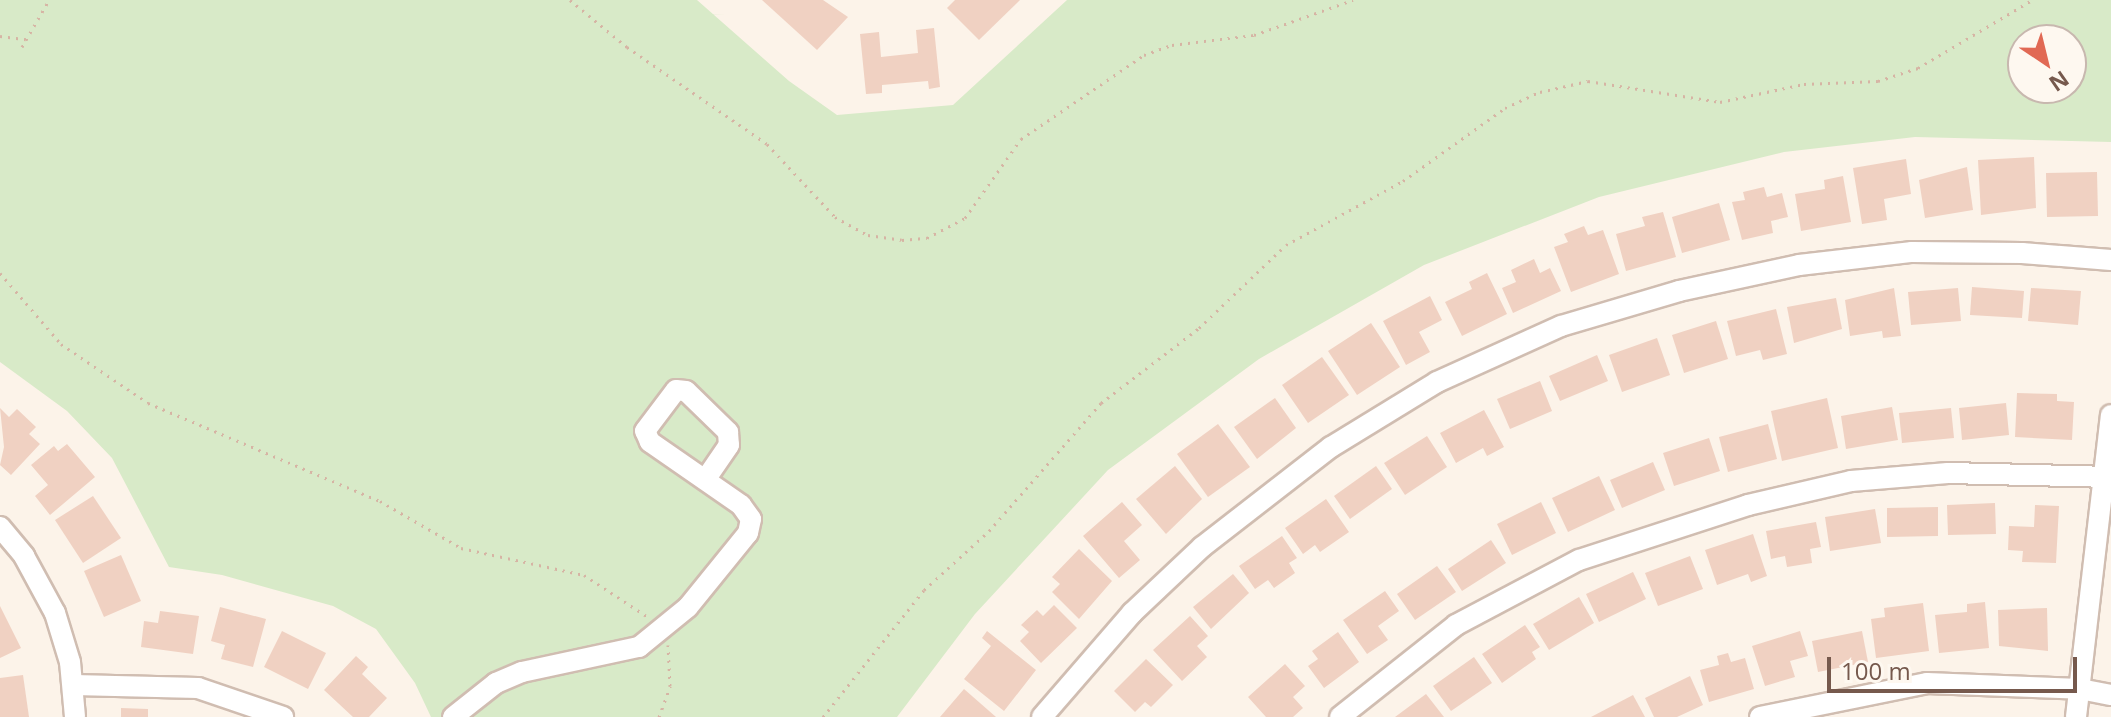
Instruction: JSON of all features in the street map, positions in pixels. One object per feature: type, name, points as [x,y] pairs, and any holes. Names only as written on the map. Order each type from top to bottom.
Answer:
[{"type":"street","points":[[1042,717],[1132,613],[1202,547],[1331,447],[1437,382],[1561,326],[1679,291],[1799,265],[1912,252],[2111,260]]},
{"type":"street","points":[[453,717],[496,683],[522,672],[639,647],[663,632],[748,533],[751,519],[741,505],[650,442],[645,431],[676,390],[686,391],[728,432],[729,445],[705,480]]},
{"type":"street","points":[[2076,717],[2108,477],[2111,415]]},
{"type":"street","points":[[1340,717],[1456,625],[1579,560],[1748,505],[1851,481],[1948,473],[2108,477]]},
{"type":"street","points":[[0,527],[44,589],[74,685],[75,717]]},
{"type":"street","points":[[1760,717],[1927,683],[2080,689],[2111,695]]},
{"type":"street","points":[[74,685],[198,688],[283,717]]},
{"type":"path","points":[[22,47],[49,0]]},
{"type":"path","points":[[570,0],[627,47],[767,144],[835,217],[868,235],[902,240],[927,238],[965,218],[1021,139],[1144,55],[1172,45],[1254,35],[1353,0]]},
{"type":"path","points":[[823,717],[924,590],[989,531],[1101,403],[1199,328],[1286,245],[1403,181],[1505,108],[1540,92],[1588,81],[1720,102],[1804,84],[1895,77],[2032,0]]},
{"type":"path","points":[[0,36],[26,39]]},
{"type":"path","points":[[0,273],[61,344],[148,403],[380,501],[461,548],[584,575],[624,597],[663,632],[671,675],[659,717]]},
{"type":"green space","points":[[0,0],[697,0],[789,81],[837,115],[953,105],[1067,0],[2111,0],[2111,142],[1915,137],[1784,152],[1599,197],[1424,265],[1259,359],[1108,470],[975,614],[897,717],[431,717],[415,683],[376,629],[333,606],[222,575],[169,567],[112,458],[67,411],[0,362]]},
{"type":"building","points":[[762,0],[823,0],[848,17],[817,50]]},
{"type":"building","points":[[955,0],[1020,0],[979,40],[947,8]]},
{"type":"building","points":[[934,28],[940,87],[929,89],[928,81],[882,85],[882,93],[866,94],[860,34],[879,32],[881,57],[918,53],[916,30]]},
{"type":"building","points":[[2034,157],[2036,208],[1981,215],[1978,160]]},
{"type":"building","points":[[1906,159],[1911,194],[1884,199],[1887,220],[1862,224],[1853,168]]},
{"type":"building","points":[[1967,167],[1973,210],[1925,218],[1919,180]]},
{"type":"building","points":[[2097,172],[2098,216],[2047,217],[2046,173]]},
{"type":"building","points":[[1843,176],[1851,222],[1801,231],[1795,194],[1825,189],[1824,180]]},
{"type":"building","points":[[1764,187],[1767,197],[1782,193],[1788,217],[1771,221],[1773,233],[1742,240],[1732,202],[1745,200],[1743,192]]},
{"type":"building","points":[[1719,203],[1730,240],[1682,253],[1672,217]]},
{"type":"building","points":[[1663,212],[1676,257],[1626,271],[1616,234],[1645,226],[1642,217]]},
{"type":"building","points":[[1584,226],[1588,235],[1603,230],[1619,274],[1571,292],[1554,247],[1568,242],[1564,234]]},
{"type":"building","points":[[1534,259],[1540,273],[1550,268],[1561,291],[1513,313],[1502,288],[1516,282],[1511,270]]},
{"type":"building","points":[[1487,273],[1507,314],[1462,336],[1445,302],[1472,289],[1469,282]]},
{"type":"building","points":[[1972,287],[2024,291],[2022,318],[1970,315]]},
{"type":"building","points":[[1894,288],[1901,336],[1883,338],[1882,331],[1850,336],[1845,300]]},
{"type":"building","points":[[1958,288],[1961,321],[1911,325],[1908,292]]},
{"type":"building","points":[[2031,288],[2081,291],[2078,325],[2028,321]]},
{"type":"building","points":[[1430,296],[1442,320],[1419,332],[1430,352],[1406,365],[1383,321]]},
{"type":"building","points":[[1836,298],[1842,329],[1794,343],[1787,307]]},
{"type":"building","points":[[1776,309],[1787,354],[1763,360],[1760,350],[1736,356],[1727,321]]},
{"type":"building","points":[[1716,321],[1728,359],[1684,373],[1672,335]]},
{"type":"building","points":[[1371,323],[1400,367],[1357,395],[1328,351]]},
{"type":"building","points":[[1657,338],[1670,375],[1622,392],[1609,355]]},
{"type":"building","points":[[1597,355],[1608,381],[1560,401],[1549,376]]},
{"type":"building","points":[[1322,357],[1349,395],[1308,423],[1282,385]]},
{"type":"building","points":[[1540,381],[1552,411],[1510,429],[1497,399]]},
{"type":"building","points":[[2017,393],[2057,394],[2057,401],[2074,402],[2072,440],[2015,437]]},
{"type":"building","points":[[1275,398],[1296,428],[1257,459],[1234,427]]},
{"type":"building","points":[[1827,398],[1838,448],[1782,461],[1771,411]]},
{"type":"building","points":[[2006,403],[2009,435],[1962,440],[1959,408]]},
{"type":"building","points":[[1892,407],[1898,440],[1846,449],[1841,416]]},
{"type":"building","points":[[0,408],[9,417],[17,409],[36,427],[29,434],[40,444],[11,475],[0,465],[4,447]]},
{"type":"building","points":[[1951,408],[1954,438],[1902,443],[1899,413]]},
{"type":"building","points":[[1484,410],[1504,447],[1487,456],[1483,448],[1456,463],[1440,433]]},
{"type":"building","points":[[1218,424],[1250,467],[1208,497],[1177,454]]},
{"type":"building","points":[[1768,424],[1777,459],[1728,472],[1719,437]]},
{"type":"building","points":[[1427,436],[1447,467],[1405,495],[1384,463]]},
{"type":"building","points":[[1709,438],[1720,471],[1674,486],[1663,453]]},
{"type":"building","points":[[67,444],[95,477],[50,515],[35,496],[48,485],[31,465],[54,446],[58,451]]},
{"type":"building","points":[[1653,462],[1665,490],[1622,508],[1610,480]]},
{"type":"building","points":[[1175,466],[1202,499],[1166,534],[1136,499]]},
{"type":"building","points":[[1376,466],[1392,489],[1350,519],[1334,496]]},
{"type":"building","points":[[1599,476],[1615,510],[1568,532],[1552,498]]},
{"type":"building","points":[[93,496],[121,538],[83,563],[55,520]]},
{"type":"building","points":[[1326,499],[1349,532],[1320,552],[1315,545],[1303,554],[1285,528]]},
{"type":"building","points":[[1122,502],[1142,525],[1124,541],[1140,560],[1119,578],[1083,536]]},
{"type":"building","points":[[1541,502],[1556,533],[1512,555],[1497,524]]},
{"type":"building","points":[[1995,503],[1996,534],[1948,535],[1947,505]]},
{"type":"building","points":[[2035,505],[2059,506],[2056,563],[2022,562],[2023,551],[2008,550],[2009,526],[2034,527]]},
{"type":"building","points":[[1938,507],[1938,536],[1887,537],[1887,508]]},
{"type":"building","points":[[1875,509],[1881,543],[1830,551],[1825,517]]},
{"type":"building","points":[[1816,522],[1821,547],[1810,549],[1812,563],[1787,567],[1785,556],[1771,559],[1766,531]]},
{"type":"building","points":[[1753,534],[1767,576],[1751,582],[1748,574],[1717,585],[1705,550]]},
{"type":"building","points":[[1282,536],[1297,558],[1289,563],[1295,573],[1274,588],[1268,580],[1255,589],[1239,566]]},
{"type":"building","points":[[1491,540],[1506,563],[1462,591],[1448,569]]},
{"type":"building","points":[[1079,549],[1112,581],[1079,619],[1052,592],[1060,584],[1052,577]]},
{"type":"building","points":[[121,555],[141,601],[104,617],[84,571]]},
{"type":"building","points":[[1690,556],[1703,589],[1658,606],[1645,573]]},
{"type":"building","points":[[1437,566],[1456,592],[1415,620],[1397,594]]},
{"type":"building","points":[[1633,572],[1646,599],[1599,622],[1586,594]]},
{"type":"building","points":[[1233,574],[1249,593],[1211,629],[1193,607]]},
{"type":"building","points":[[1385,591],[1399,611],[1378,626],[1388,640],[1367,654],[1343,620]]},
{"type":"building","points":[[1579,597],[1594,623],[1549,650],[1533,624]]},
{"type":"building","points":[[1985,602],[1989,648],[1939,653],[1935,615],[1967,612],[1967,604]]},
{"type":"building","points":[[1923,603],[1929,651],[1876,658],[1871,619],[1885,617],[1884,608]]},
{"type":"building","points":[[1054,605],[1077,628],[1041,663],[1020,641],[1029,632],[1021,625],[1037,610],[1043,616]]},
{"type":"building","points":[[0,606],[21,648],[0,658]]},
{"type":"building","points":[[220,607],[266,619],[253,667],[221,659],[225,645],[211,641]]},
{"type":"building","points":[[2047,608],[2048,651],[1999,646],[1998,610]]},
{"type":"building","points":[[160,611],[199,616],[193,654],[141,647],[144,621],[158,623]]},
{"type":"building","points":[[1190,616],[1208,636],[1197,646],[1207,657],[1182,681],[1153,650]]},
{"type":"building","points":[[1525,625],[1540,647],[1532,652],[1536,659],[1502,683],[1482,654]]},
{"type":"building","points":[[282,631],[326,653],[308,689],[264,667]]},
{"type":"building","points":[[987,631],[1036,670],[1004,711],[964,679],[991,646],[982,638]]},
{"type":"building","points":[[1800,631],[1808,656],[1790,661],[1795,677],[1765,686],[1752,646]]},
{"type":"building","points":[[1862,631],[1868,662],[1818,672],[1812,641]]},
{"type":"building","points":[[1338,632],[1359,662],[1324,688],[1308,666],[1318,659],[1312,651]]},
{"type":"building","points":[[1728,653],[1731,662],[1745,658],[1754,689],[1709,702],[1700,670],[1719,665],[1717,656]]},
{"type":"building","points":[[356,656],[368,667],[362,674],[387,698],[369,717],[353,717],[324,690]]},
{"type":"building","points":[[1474,657],[1492,683],[1451,711],[1433,686]]},
{"type":"building","points":[[1146,659],[1173,685],[1151,707],[1145,702],[1135,712],[1114,691]]},
{"type":"building","points":[[1285,664],[1305,686],[1293,697],[1303,708],[1293,717],[1266,717],[1248,697]]},
{"type":"building","points":[[23,675],[29,717],[0,717],[0,678]]},
{"type":"building","points":[[1690,676],[1703,705],[1677,717],[1654,717],[1645,698]]},
{"type":"building","points":[[964,689],[996,717],[940,717]]},
{"type":"building","points":[[1426,694],[1444,717],[1395,717]]},
{"type":"building","points":[[1633,695],[1645,717],[1591,717]]},
{"type":"building","points":[[121,708],[148,709],[148,717],[121,717]]}]
